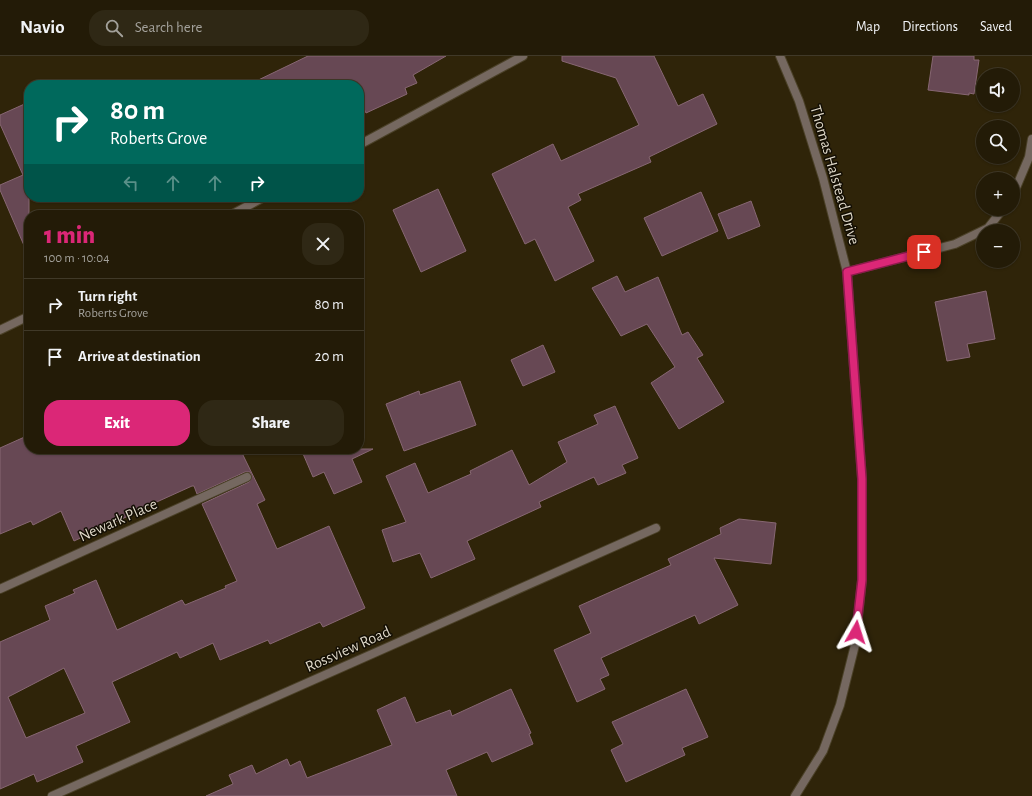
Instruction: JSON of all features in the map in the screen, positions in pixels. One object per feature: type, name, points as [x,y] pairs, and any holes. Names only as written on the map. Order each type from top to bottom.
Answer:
[{"type":"street","points":[[364,142],[523,56]]},
{"type":"street","name":"Thomas Halstead Drive","points":[[780,56],[799,101],[823,178],[847,272],[862,479],[862,580],[855,645],[840,705],[823,751],[795,796]]},
{"type":"street","points":[[1020,178],[1029,157],[1032,139]]},
{"type":"street","points":[[240,210],[255,202]]},
{"type":"street","points":[[847,272],[955,244],[988,228],[997,216]]},
{"type":"street","points":[[0,330],[24,318]]},
{"type":"street","name":"Newark Place","points":[[0,589],[247,477]]},
{"type":"street","name":"Rossview Road","points":[[52,796],[656,528]]},
{"type":"building","points":[[308,56],[446,56],[413,75],[417,83],[405,88],[407,94],[366,113],[364,109],[364,80],[258,80]]},
{"type":"building","points":[[562,56],[654,56],[678,106],[703,94],[717,124],[649,157],[651,162],[578,194],[581,200],[568,207],[594,261],[555,281],[535,239],[525,244],[492,174],[553,144],[561,161],[639,125],[616,78],[562,61]]},
{"type":"building","points":[[933,56],[974,56],[974,60],[979,60],[978,68],[976,68],[974,94],[969,93],[969,95],[928,90]]},
{"type":"building","points":[[24,104],[24,202],[29,202],[29,210],[24,210],[24,245],[0,190],[0,185],[23,175],[0,124],[0,115]]},
{"type":"building","points":[[438,189],[466,251],[421,272],[393,210]]},
{"type":"building","points":[[701,192],[718,231],[662,256],[644,218]]},
{"type":"building","points":[[751,201],[760,226],[728,239],[718,214]]},
{"type":"building","points":[[617,276],[625,292],[658,277],[682,335],[688,332],[703,355],[697,358],[724,402],[679,429],[651,383],[675,367],[647,324],[621,336],[592,288]]},
{"type":"building","points":[[986,291],[995,339],[967,344],[970,357],[947,361],[935,302]]},
{"type":"building","points":[[543,345],[555,372],[523,386],[511,360]]},
{"type":"building","points":[[460,381],[476,425],[404,451],[386,404],[419,391],[420,395]]},
{"type":"building","points":[[615,406],[638,458],[622,465],[626,473],[598,485],[594,477],[539,502],[541,507],[467,541],[475,559],[431,578],[420,553],[393,562],[382,530],[406,522],[386,476],[415,463],[428,493],[471,474],[470,471],[512,450],[529,485],[567,462],[558,442],[598,424],[594,415]]},
{"type":"building","points":[[24,437],[24,454],[242,454],[265,500],[257,504],[277,549],[329,526],[365,608],[323,627],[320,622],[270,644],[268,640],[220,660],[213,643],[180,658],[177,652],[112,682],[130,722],[76,746],[83,762],[37,782],[34,774],[0,789],[0,642],[50,620],[45,606],[75,593],[73,590],[96,580],[117,630],[182,600],[185,605],[226,588],[225,586],[237,581],[202,504],[249,482],[252,477],[250,472],[245,472],[197,494],[194,486],[192,486],[74,541],[61,511],[33,525],[31,521],[0,534],[0,448]],"holes":[[[64,668],[85,713],[26,738],[8,697]]]},
{"type":"building","points":[[364,449],[373,449],[364,453]]},
{"type":"building","points":[[303,454],[362,454],[352,459],[362,482],[334,494],[324,472],[313,477]]},
{"type":"building","points":[[739,519],[776,523],[771,564],[714,558],[738,605],[699,624],[695,615],[601,658],[609,675],[600,679],[605,689],[577,702],[554,650],[591,633],[579,606],[671,565],[668,559],[721,534],[720,528]]},
{"type":"building","points":[[511,689],[531,733],[529,734],[533,744],[492,762],[487,752],[446,770],[457,796],[206,796],[233,784],[229,775],[252,765],[256,774],[287,759],[290,766],[300,761],[307,778],[392,745],[377,710],[405,697],[416,723],[450,710],[452,716]]},
{"type":"building","points":[[686,689],[708,737],[682,748],[685,755],[626,782],[611,750],[623,744],[612,722]]},
{"type":"route","points":[[856,632],[862,580],[862,479],[847,272],[924,252]]}]
